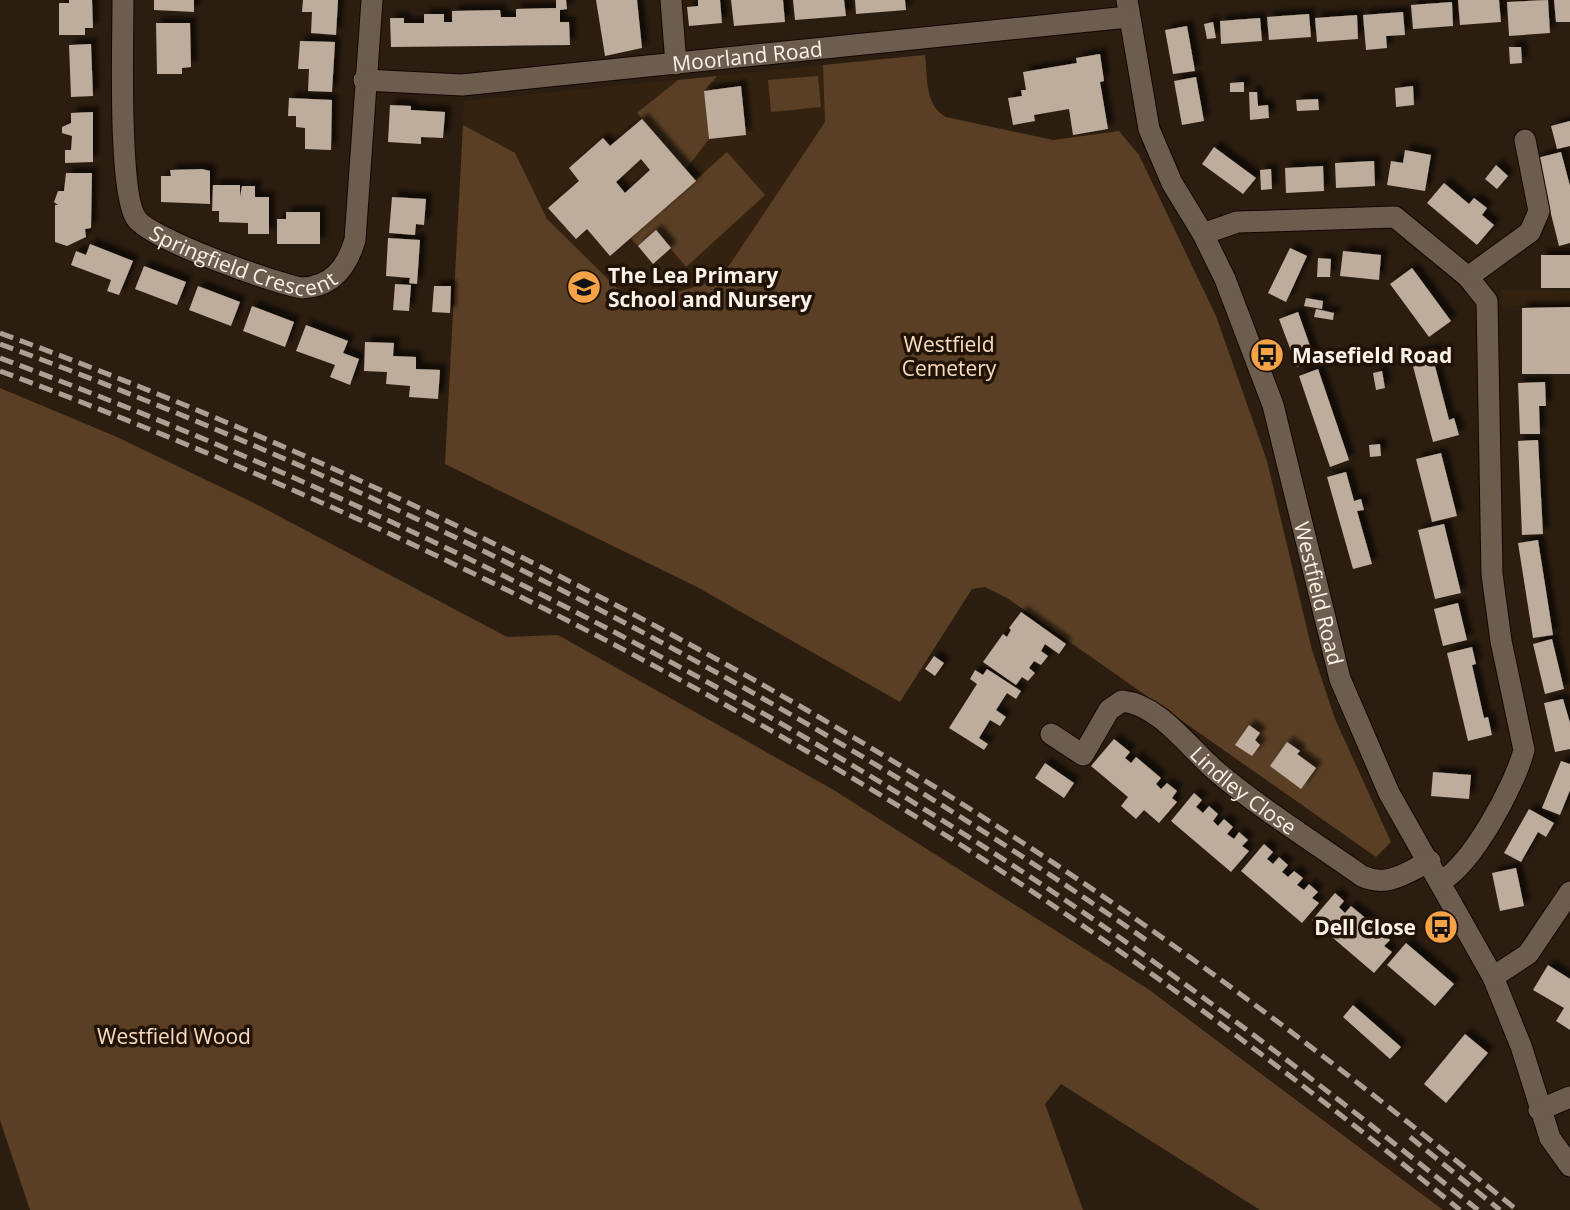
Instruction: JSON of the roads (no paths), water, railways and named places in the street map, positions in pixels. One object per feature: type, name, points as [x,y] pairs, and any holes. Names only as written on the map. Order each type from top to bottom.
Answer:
[{"type":"street","name":"Springfield Crescent","points":[[122,0],[126,187],[136,219],[158,236],[288,286],[313,288],[344,267],[355,240],[364,80],[372,0]]},
{"type":"street","points":[[671,0],[676,64]]},
{"type":"street","name":"Moorland Road","points":[[364,80],[462,85],[676,64],[1128,9]]},
{"type":"street","name":"Westfield Road","points":[[1128,9],[1149,129],[1172,183],[1203,234],[1251,342],[1273,405],[1340,679],[1390,793],[1493,977],[1521,1046],[1550,1138],[1570,1166]]},
{"type":"street","points":[[1468,277],[1530,232],[1537,222],[1539,211],[1525,141]]},
{"type":"street","points":[[1203,234],[1237,222],[1388,216],[1400,220],[1468,277],[1487,301],[1492,574],[1501,641],[1524,750],[1520,767],[1474,850],[1452,875],[1441,881]]},
{"type":"street","name":"Lindley Close","points":[[1051,734],[1083,755],[1109,710],[1122,701],[1131,702],[1142,706],[1170,727],[1217,772],[1362,876],[1373,881],[1393,880],[1430,861]]},
{"type":"street","points":[[1493,977],[1528,954],[1570,892]]},
{"type":"street","points":[[1539,1110],[1570,1097]]},
{"type":"railway","points":[[0,333],[141,387],[419,508],[556,574],[822,719],[952,797],[1079,880],[1191,958],[1410,1124],[1517,1210]]},
{"type":"railway","points":[[0,344],[151,403],[300,466],[448,534],[592,606],[735,683],[875,764],[1012,850],[1146,940]]},
{"type":"railway","points":[[0,358],[277,470],[413,532],[680,667],[811,741],[939,818],[1118,936],[1274,1050],[1478,1210]]},
{"type":"railway","points":[[0,371],[229,462],[454,564],[673,676],[781,736],[962,846],[1109,944],[1322,1100],[1460,1210]]},
{"type":"railway","points":[[1410,1137],[1500,1210]]},
{"type":"place","name":"The Lea Primary School and Nursery","points":[[584,287]]},
{"type":"place","name":"Masefield Road","points":[[1267,355]]},
{"type":"place","name":"Dell Close","points":[[1441,927]]},
{"type":"park label","name":"Westfield Cemetery","points":[[949,356]]},
{"type":"park label","name":"Westfield Wood","points":[[174,1036]]}]
